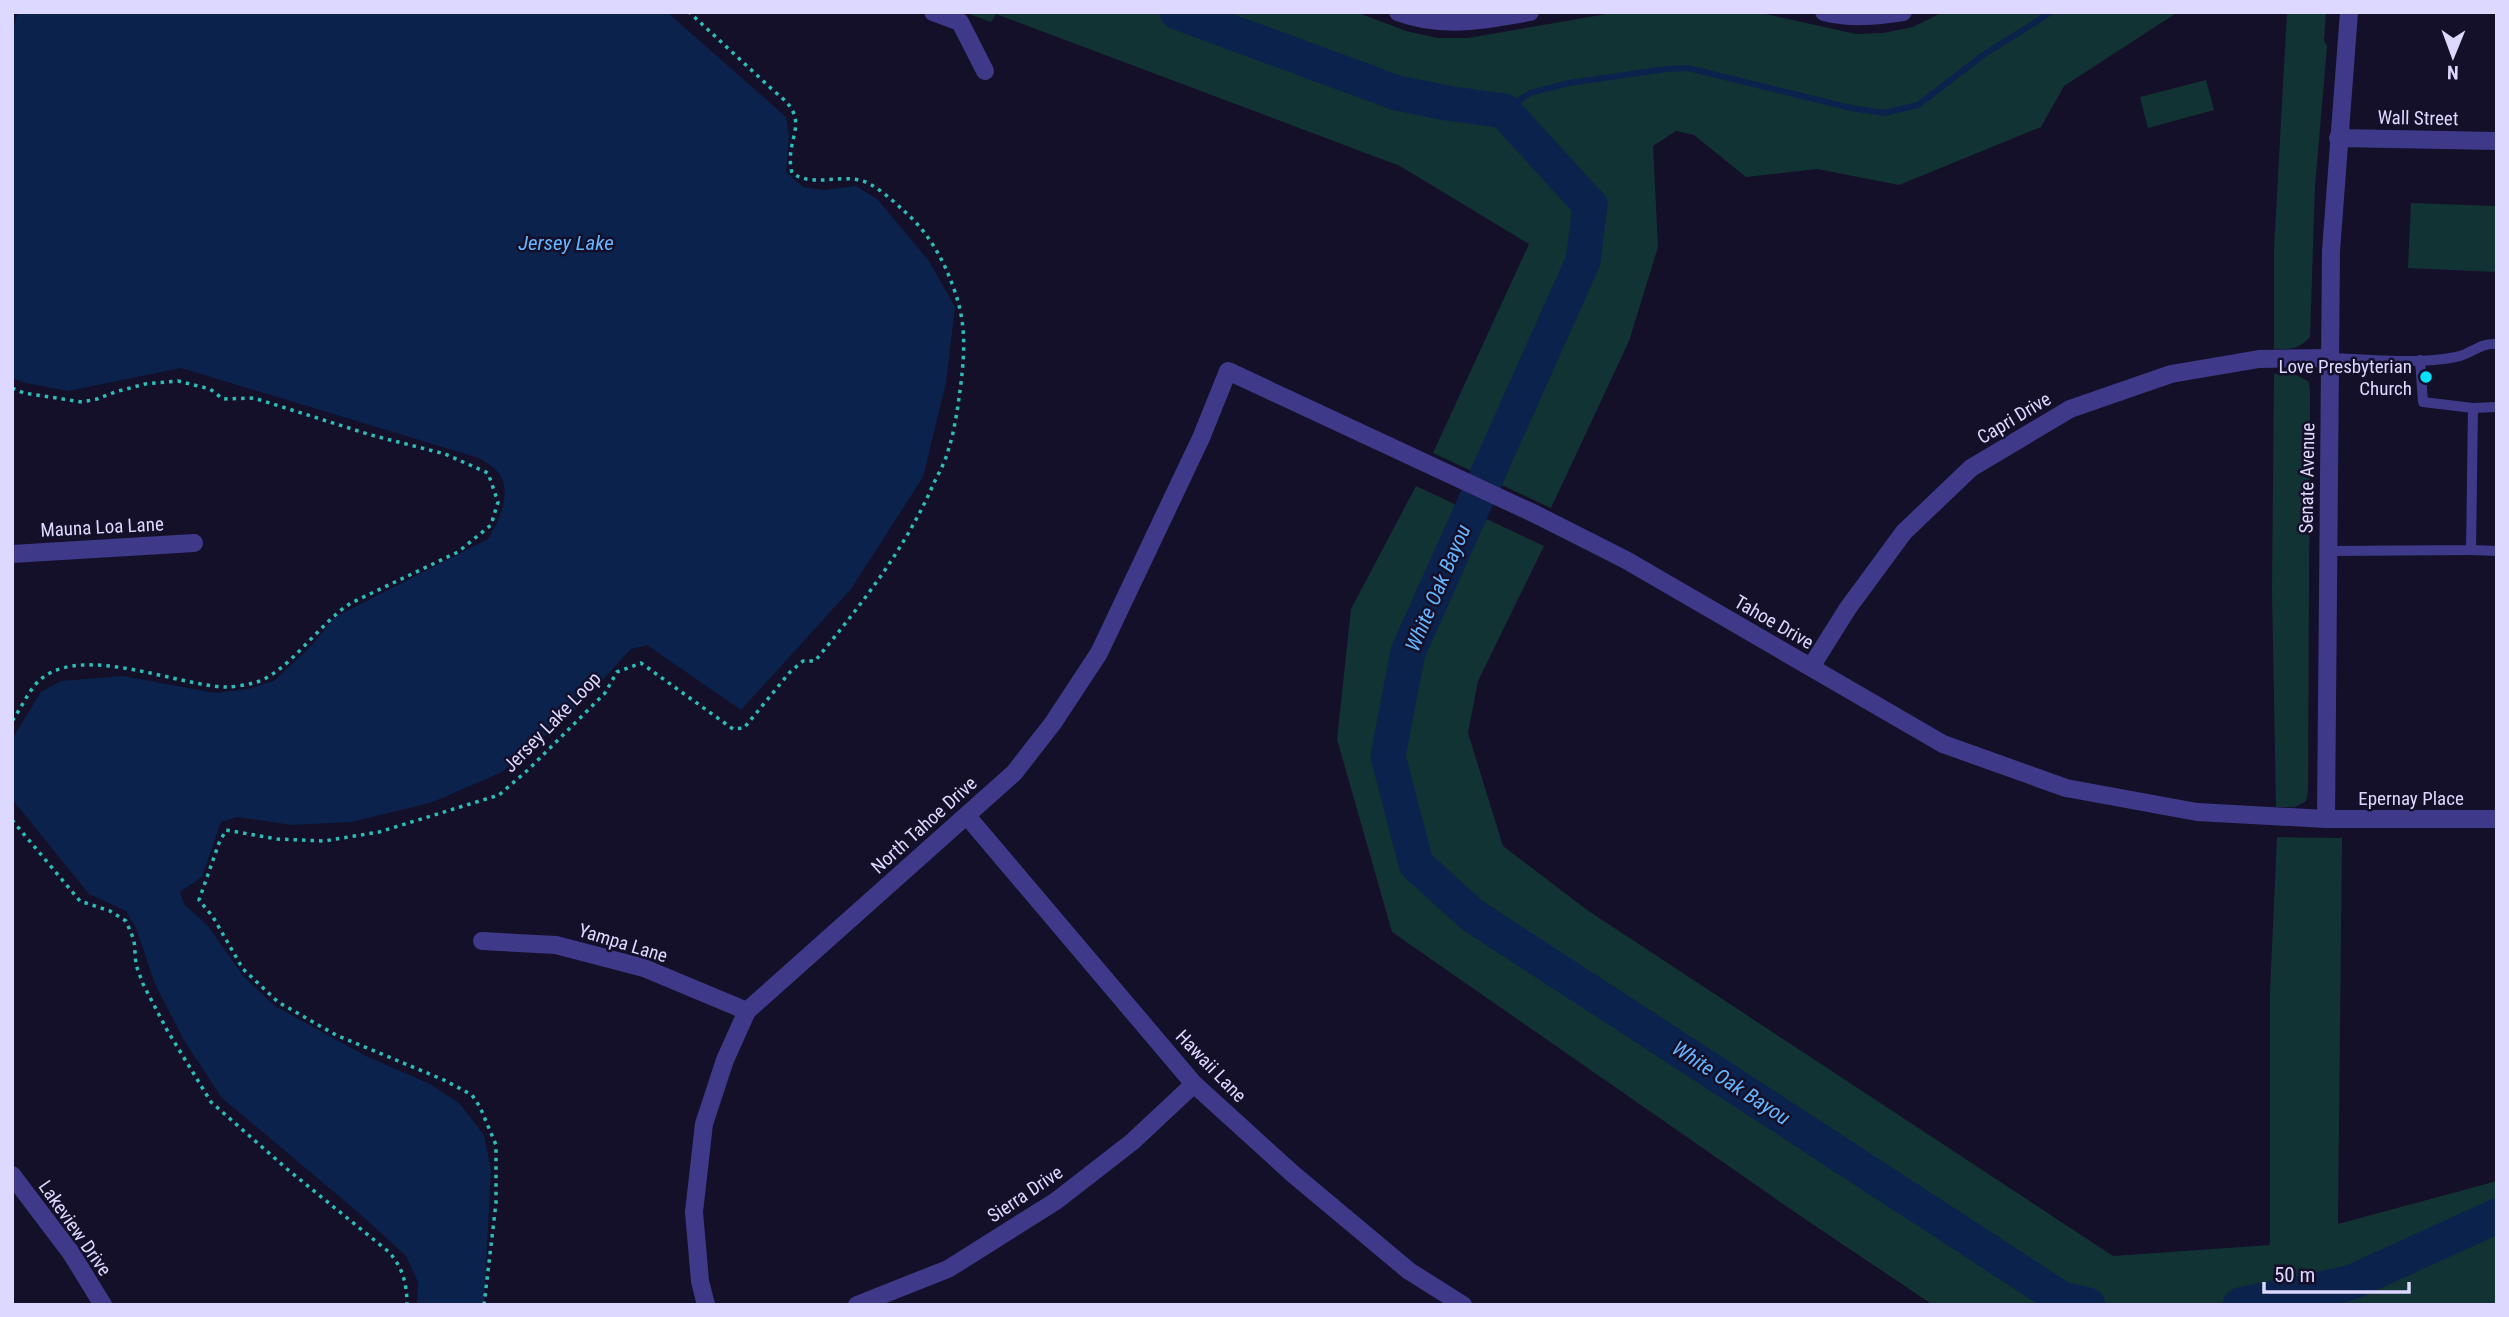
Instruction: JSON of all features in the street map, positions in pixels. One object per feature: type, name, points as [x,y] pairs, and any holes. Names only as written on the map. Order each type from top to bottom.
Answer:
[{"type":"street","points":[[933,12],[960,22],[985,71]]},
{"type":"street","points":[[1398,12],[1416,19],[1468,23],[1530,12]]},
{"type":"street","points":[[1824,12],[1839,16],[1871,17],[1903,12]]},
{"type":"street","name":"Senate Avenue","points":[[2326,819],[2331,251],[2349,12]]},
{"type":"street","name":"Wall Street","points":[[2338,138],[2497,141]]},
{"type":"street","name":"Capri Drive","points":[[1811,667],[1848,608],[1904,532],[1971,468],[2070,409],[2171,374],[2259,359],[2330,358]]},
{"type":"street","name":"Tahoe Drive","points":[[1228,371],[1535,514],[1626,560],[1943,744],[2066,788],[2197,812],[2326,819]]},
{"type":"street","name":"North Tahoe Drive","points":[[706,1305],[700,1280],[694,1212],[704,1124],[725,1060],[747,1011],[1014,773],[1053,723],[1099,653],[1201,438],[1228,371]]},
{"type":"street","name":"Mauna Loa Lane","points":[[12,554],[194,543]]},
{"type":"street","name":"Hawaii Lane","points":[[967,816],[1194,1084],[1293,1174],[1409,1271],[1463,1305]]},
{"type":"street","name":"Epernay Place","points":[[2326,819],[2497,819]]},
{"type":"street","name":"Yampa Lane","points":[[482,941],[556,945],[644,968],[747,1011]]},
{"type":"street","name":"Sierra Drive","points":[[857,1305],[948,1269],[1056,1201],[1132,1142],[1194,1084]]},
{"type":"street","name":"Lakeview Drive","points":[[12,1175],[71,1253],[103,1305]]},
{"type":"lane","points":[[2330,358],[2420,360],[2459,357],[2483,343],[2497,344]]},
{"type":"lane","points":[[2420,360],[2423,402],[2473,408],[2497,407]]},
{"type":"lane","points":[[2470,550],[2473,408]]},
{"type":"lane","points":[[2327,551],[2497,551]]},
{"type":"path","name":"Jersey Lake Loop","points":[[484,1305],[496,1203],[496,1145],[480,1107],[472,1096],[444,1080],[336,1035],[278,1002],[243,969],[213,916],[199,900],[226,830],[277,839],[324,841],[379,832],[499,795],[605,693],[617,672],[633,664],[641,663],[733,729],[744,728],[790,672],[803,661],[815,661],[855,614],[900,548],[948,454],[956,416],[965,346],[962,312],[946,268],[930,237],[903,210],[866,182],[857,179],[810,181],[792,173],[790,159],[797,123],[789,103],[689,12]]},
{"type":"path","points":[[12,388],[24,393],[82,402],[145,384],[178,381],[210,390],[223,399],[254,398],[371,435],[444,454],[488,472],[498,502],[491,526],[458,552],[343,608],[279,671],[256,683],[227,687],[194,683],[133,669],[89,665],[61,668],[36,684],[12,721]]},
{"type":"path","points":[[12,820],[80,901],[110,911],[126,921],[134,940],[136,965],[143,984],[167,1030],[211,1102],[277,1161],[389,1252],[399,1263],[407,1286],[407,1305]]},
{"type":"green space","points":[[964,12],[1356,12],[1406,31],[1438,38],[1468,38],[1618,12],[1756,12],[1856,34],[1883,33],[1913,27],[1943,12],[2178,12],[2064,86],[2041,127],[1899,185],[1817,169],[1746,177],[1694,135],[1676,131],[1653,146],[1658,247],[1629,341],[1551,508],[1433,453],[1529,244],[1400,166],[996,14],[991,22]]},
{"type":"green space","points":[[2287,12],[2326,12],[2324,41],[2327,46],[2315,187],[2310,337],[2294,348],[2274,349],[2274,249]]},
{"type":"green space","points":[[2206,80],[2214,110],[2148,128],[2140,97]]},
{"type":"green space","points":[[2411,203],[2497,206],[2497,272],[2408,268]]},
{"type":"green space","points":[[2293,373],[2309,382],[2310,393],[2308,792],[2306,801],[2295,807],[2276,807],[2272,591],[2274,374]]},
{"type":"green space","points":[[1416,486],[1544,546],[1478,681],[1468,733],[1503,846],[1587,910],[2113,1256],[2270,1245],[2270,990],[2277,837],[2342,838],[2338,1224],[2497,1181],[2497,1305],[1933,1305],[1392,932],[1337,739],[1351,609]]},
{"type":"water","name":"Jersey Lake","points":[[18,12],[667,12],[786,117],[789,136],[786,172],[803,187],[824,190],[856,186],[877,199],[929,261],[955,307],[946,383],[923,477],[851,589],[741,710],[647,645],[631,649],[574,711],[502,772],[433,802],[352,822],[292,825],[237,817],[221,822],[202,877],[180,892],[184,904],[208,926],[244,977],[275,1006],[366,1056],[430,1084],[459,1103],[484,1135],[491,1170],[484,1305],[417,1305],[418,1282],[406,1256],[222,1098],[185,1042],[155,984],[137,930],[126,911],[89,894],[12,799],[12,739],[41,692],[61,681],[123,676],[215,693],[248,689],[274,681],[311,646],[335,617],[488,539],[503,505],[505,496],[502,479],[495,469],[479,458],[181,368],[68,391],[12,378],[12,32]]},
{"type":"waterway","name":"White Oak Bayou","points":[[1177,12],[1397,93],[1504,111],[1590,205],[1583,261],[1408,652],[1388,756],[1416,864],[1472,915],[2062,1299],[2088,1305]]},
{"type":"waterway","points":[[1504,111],[1530,93],[1569,83],[1688,68],[1851,108],[1884,113],[1918,105],[1982,56],[2051,12]]},
{"type":"waterway","name":"White Oak Bayou","points":[[2240,1305],[2350,1283],[2497,1216]]},
{"type":"place","name":"Love Presbyterian Church","points":[[2426,377]]}]
